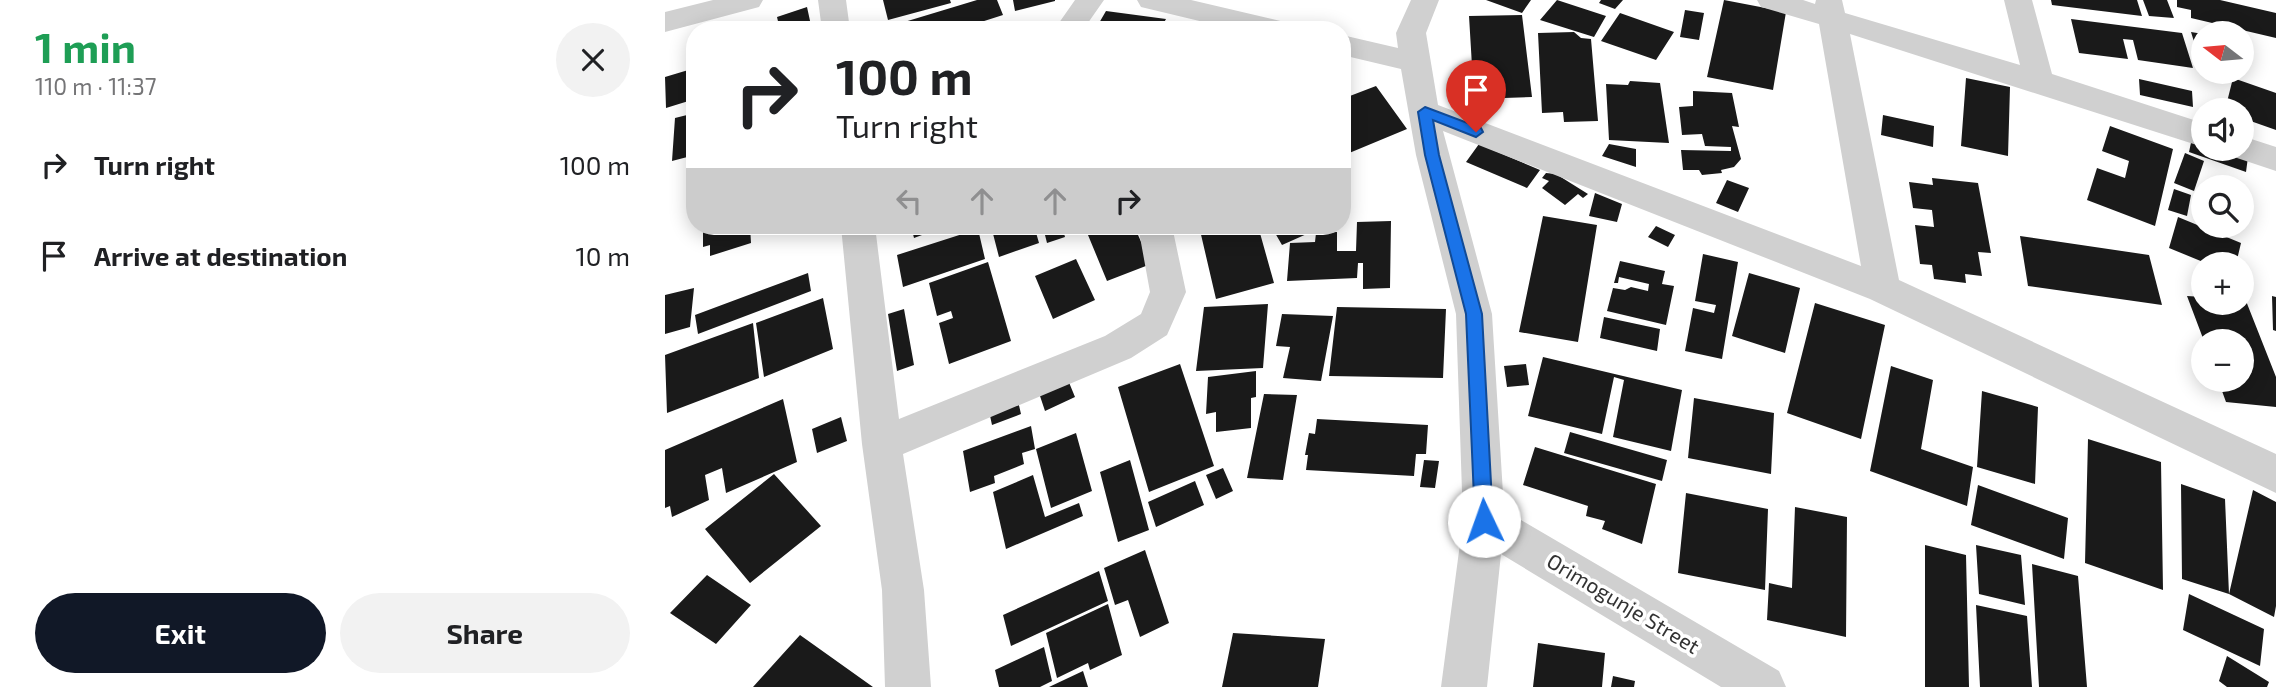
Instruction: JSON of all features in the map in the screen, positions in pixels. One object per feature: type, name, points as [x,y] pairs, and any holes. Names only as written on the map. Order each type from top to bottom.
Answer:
[{"type":"street","points":[[665,22],[749,0]]},
{"type":"street","points":[[832,0],[835,21]]},
{"type":"street","points":[[1074,21],[1090,0]]},
{"type":"street","points":[[1151,0],[1241,21]]},
{"type":"street","points":[[1425,0],[1411,33],[1415,62],[1432,155],[1474,314],[1484,521],[1464,687]]},
{"type":"street","points":[[1772,0],[1832,10],[2191,131]]},
{"type":"street","points":[[2018,0],[2039,80]]},
{"type":"street","points":[[1832,10],[1883,289]]},
{"type":"street","points":[[1351,47],[1415,62]]},
{"type":"street","points":[[1425,112],[1883,289],[2276,474]]},
{"type":"street","points":[[2254,152],[2276,159]]},
{"type":"street","points":[[859,235],[882,444],[903,590],[908,687]]},
{"type":"street","points":[[882,444],[1118,347],[1154,324],[1168,292],[1157,235]]},
{"type":"street","name":"Orimogunje Street","points":[[1484,521],[1763,687]]},
{"type":"building","points":[[883,0],[950,0],[951,3],[888,20]]},
{"type":"building","points":[[977,0],[997,0],[1003,15],[984,21],[908,21]]},
{"type":"building","points":[[1013,0],[1055,0],[1055,1],[1015,11]]},
{"type":"building","points":[[1486,0],[1531,0],[1522,13]]},
{"type":"building","points":[[1557,0],[1606,16],[1594,37],[1540,20]]},
{"type":"building","points":[[1601,0],[1623,0],[1615,9],[1599,3]]},
{"type":"building","points":[[1724,0],[1786,12],[1773,90],[1707,77]]},
{"type":"building","points":[[2051,0],[2137,0],[2142,16],[2052,5]]},
{"type":"building","points":[[2143,0],[2167,0],[2174,18],[2149,16]]},
{"type":"building","points":[[2177,0],[2220,0],[2276,13],[2276,38],[2254,33],[2254,21],[2204,21],[2191,18],[2191,10],[2177,7]]},
{"type":"building","points":[[807,7],[810,21],[778,21],[777,17]]},
{"type":"building","points":[[1685,10],[1704,13],[1699,40],[1680,37]]},
{"type":"building","points":[[1106,11],[1166,19],[1165,21],[1100,21]]},
{"type":"building","points":[[1620,13],[1674,32],[1656,60],[1601,41]]},
{"type":"building","points":[[1522,15],[1532,97],[1474,99],[1469,16]]},
{"type":"building","points":[[2071,19],[2182,33],[2191,68],[2138,60],[2133,40],[2123,39],[2128,59],[2079,53]]},
{"type":"building","points":[[1574,32],[1581,38],[1591,39],[1598,121],[1564,122],[1563,112],[1542,113],[1538,33]]},
{"type":"building","points":[[686,71],[686,102],[666,108],[665,77]]},
{"type":"building","points":[[1966,78],[2010,87],[2008,156],[1961,146]]},
{"type":"building","points":[[2139,79],[2192,91],[2192,98],[2191,107],[2140,95]]},
{"type":"building","points":[[1630,81],[1660,83],[1669,143],[1609,140],[1606,84],[1628,85]]},
{"type":"building","points":[[2232,84],[2250,84],[2276,93],[2276,130],[2254,122],[2254,98],[2228,98]]},
{"type":"building","points":[[1376,86],[1407,129],[1351,152],[1351,96]]},
{"type":"building","points":[[1693,91],[1732,93],[1739,127],[1732,126],[1741,159],[1734,167],[1721,170],[1722,173],[1702,175],[1699,170],[1683,170],[1681,150],[1731,151],[1731,147],[1705,146],[1702,134],[1682,135],[1679,107],[1693,106]]},
{"type":"building","points":[[686,115],[686,157],[672,161],[675,118]]},
{"type":"building","points":[[1883,115],[1934,126],[1933,147],[1881,135]]},
{"type":"building","points":[[2110,126],[2173,149],[2155,226],[2087,200],[2097,168],[2125,178],[2129,161],[2102,151]]},
{"type":"building","points":[[1479,144],[1540,170],[1527,188],[1466,162]]},
{"type":"building","points":[[1609,144],[1636,149],[1636,167],[1602,156]]},
{"type":"building","points":[[2185,153],[2191,156],[2191,161],[2204,161],[2199,175],[2191,175],[2191,190],[2174,183]]},
{"type":"building","points":[[2215,161],[2247,161],[2246,172]]},
{"type":"building","points":[[1546,173],[1556,174],[1588,194],[1583,198],[1578,194],[1565,205],[1542,188],[1549,181],[1542,178]]},
{"type":"building","points":[[1932,178],[1978,183],[1991,253],[1978,252],[1982,276],[1965,274],[1966,283],[1934,279],[1932,265],[1920,264],[1915,225],[1934,227],[1932,210],[1913,208],[1909,182],[1933,185]]},
{"type":"building","points":[[1727,180],[1749,188],[1738,212],[1716,203]]},
{"type":"building","points":[[2174,189],[2191,195],[2187,216],[2168,210]]},
{"type":"building","points":[[1595,193],[1622,204],[1617,222],[1589,216]]},
{"type":"building","points":[[1543,216],[1597,225],[1578,342],[1519,332]]},
{"type":"building","points":[[2178,217],[2191,222],[2191,238],[2229,238],[2241,243],[2239,252],[2191,252],[2191,257],[2169,248]]},
{"type":"building","points":[[1391,221],[1390,288],[1363,289],[1363,263],[1358,263],[1357,278],[1287,281],[1290,243],[1315,242],[1316,235],[1337,235],[1337,251],[1356,251],[1357,222]]},
{"type":"building","points":[[1656,226],[1675,235],[1668,247],[1648,237]]},
{"type":"building","points":[[703,235],[751,235],[751,243],[710,256],[710,245],[703,247]]},
{"type":"building","points":[[959,235],[979,235],[985,259],[903,287],[897,255]]},
{"type":"building","points":[[993,235],[1037,235],[1039,243],[999,257]]},
{"type":"building","points":[[1045,235],[1064,235],[1065,237],[1047,243]]},
{"type":"building","points":[[1088,235],[1138,235],[1151,264],[1107,281]]},
{"type":"building","points":[[1201,235],[1261,235],[1274,283],[1216,299]]},
{"type":"building","points":[[1276,235],[1304,235],[1282,245]]},
{"type":"building","points":[[2020,236],[2149,255],[2162,305],[2028,286]]},
{"type":"building","points":[[1703,254],[1738,262],[1722,359],[1685,351],[1693,308],[1714,313],[1716,305],[1695,301]]},
{"type":"building","points":[[1076,259],[1095,300],[1053,319],[1035,276]]},
{"type":"building","points":[[1620,261],[1665,271],[1662,284],[1674,286],[1666,325],[1607,311],[1613,288],[1625,290],[1631,287],[1648,291],[1649,284],[1619,277],[1618,283],[1614,283]]},
{"type":"building","points":[[988,262],[1011,341],[949,364],[939,323],[953,318],[951,311],[937,316],[929,283]]},
{"type":"building","points":[[808,273],[811,291],[698,334],[695,315]]},
{"type":"building","points":[[1749,273],[1800,288],[1785,353],[1732,336]]},
{"type":"building","points":[[694,288],[690,327],[665,334],[665,295]]},
{"type":"building","points":[[2272,296],[2276,297],[2276,331],[2273,330]]},
{"type":"building","points":[[823,298],[833,349],[764,377],[756,323]]},
{"type":"building","points":[[1815,303],[1885,325],[1861,439],[1787,413]]},
{"type":"building","points":[[1268,304],[1263,368],[1196,371],[1204,307]]},
{"type":"building","points":[[1337,307],[1446,309],[1443,378],[1329,376]]},
{"type":"building","points":[[904,309],[914,365],[897,371],[888,314]]},
{"type":"building","points":[[1282,314],[1333,316],[1321,381],[1283,378],[1290,347],[1276,346]]},
{"type":"building","points":[[2194,315],[2252,315],[2276,377],[2276,407],[2226,402],[2222,392],[2254,392],[2254,329],[2199,329]]},
{"type":"building","points":[[1604,317],[1660,329],[1657,351],[1600,338]]},
{"type":"building","points":[[753,323],[759,378],[667,413],[665,355]]},
{"type":"building","points":[[1543,357],[1682,390],[1671,451],[1613,437],[1624,380],[1614,377],[1602,434],[1528,416]]},
{"type":"building","points":[[1180,364],[1214,466],[1149,492],[1118,387]]},
{"type":"building","points":[[1526,364],[1529,385],[1507,387],[1504,366]]},
{"type":"building","points":[[1891,366],[1933,380],[1921,449],[1973,467],[1967,506],[1870,471]]},
{"type":"building","points":[[1256,371],[1256,397],[1251,398],[1251,428],[1216,432],[1216,412],[1206,414],[1208,377]]},
{"type":"building","points":[[1068,380],[1075,397],[1045,411],[1039,393]]},
{"type":"building","points":[[1982,391],[2038,407],[2035,484],[1977,467]]},
{"type":"building","points":[[1264,394],[1297,395],[1283,480],[1247,478]]},
{"type":"building","points":[[1694,398],[1774,413],[1771,474],[1688,458]]},
{"type":"building","points":[[783,399],[797,462],[726,493],[722,468],[705,475],[709,500],[672,517],[670,506],[665,508],[665,450]]},
{"type":"building","points":[[1018,401],[1021,414],[992,425],[989,411]]},
{"type":"building","points":[[841,417],[847,441],[817,453],[812,429]]},
{"type":"building","points":[[1317,419],[1428,425],[1426,454],[1416,454],[1414,476],[1306,470],[1308,455],[1305,455],[1309,433],[1315,434]]},
{"type":"building","points":[[1031,426],[1035,449],[1022,453],[1024,464],[994,476],[995,483],[970,492],[963,451]]},
{"type":"building","points":[[1570,432],[1667,460],[1662,481],[1564,453]]},
{"type":"building","points":[[1076,433],[1092,491],[1051,508],[1036,449]]},
{"type":"building","points":[[2088,439],[2161,462],[2163,590],[2085,563]]},
{"type":"building","points":[[1535,447],[1656,484],[1642,544],[1602,529],[1605,521],[1586,516],[1588,506],[1523,485]]},
{"type":"building","points":[[1130,460],[1149,530],[1118,542],[1100,472]]},
{"type":"building","points":[[1424,460],[1439,461],[1435,488],[1420,487]]},
{"type":"building","points":[[1223,468],[1233,491],[1216,499],[1206,475]]},
{"type":"building","points":[[774,474],[821,526],[750,583],[705,529]]},
{"type":"building","points":[[1033,475],[1045,517],[1079,503],[1083,516],[1006,549],[993,492]]},
{"type":"building","points":[[1195,481],[1204,505],[1156,527],[1148,502]]},
{"type":"building","points":[[2181,484],[2225,499],[2229,594],[2182,579]]},
{"type":"building","points":[[1978,485],[2068,518],[2064,559],[1971,525]]},
{"type":"building","points":[[2253,490],[2276,502],[2274,617],[2229,594]]},
{"type":"building","points":[[1686,493],[1768,509],[1765,590],[1678,573]]},
{"type":"building","points":[[1795,507],[1847,517],[1846,637],[1767,620],[1769,583],[1792,588]]},
{"type":"building","points":[[1925,545],[1966,555],[1969,687],[1925,687]]},
{"type":"building","points":[[1976,545],[2021,555],[2025,605],[1979,594]]},
{"type":"building","points":[[1145,550],[1169,623],[1140,637],[1128,600],[1115,605],[1104,568]]},
{"type":"building","points":[[2032,564],[2078,576],[2087,687],[2039,687]]},
{"type":"building","points":[[1099,571],[1108,601],[1011,646],[1003,615]]},
{"type":"building","points":[[707,575],[751,605],[716,644],[670,613]]},
{"type":"building","points":[[2189,594],[2264,629],[2260,666],[2183,630]]},
{"type":"building","points":[[1108,604],[1122,655],[1090,670],[1088,663],[1057,678],[1046,633]]},
{"type":"building","points":[[1976,605],[2027,616],[2032,687],[1980,687]]},
{"type":"building","points":[[1233,633],[1325,639],[1318,687],[1222,687]]},
{"type":"building","points":[[800,635],[873,687],[753,687]]},
{"type":"building","points":[[1538,643],[1605,653],[1602,687],[1533,687]]},
{"type":"building","points":[[1044,647],[1052,681],[1040,687],[999,687],[995,670]]},
{"type":"building","points":[[2227,656],[2269,682],[2267,687],[2227,687],[2219,681]]},
{"type":"building","points":[[1083,671],[1088,687],[1049,687]]},
{"type":"building","points":[[1613,676],[1635,681],[1634,687],[1611,687]]},
{"type":"route","points":[[1476,132],[1425,112],[1432,155],[1474,314],[1484,521]]}]
